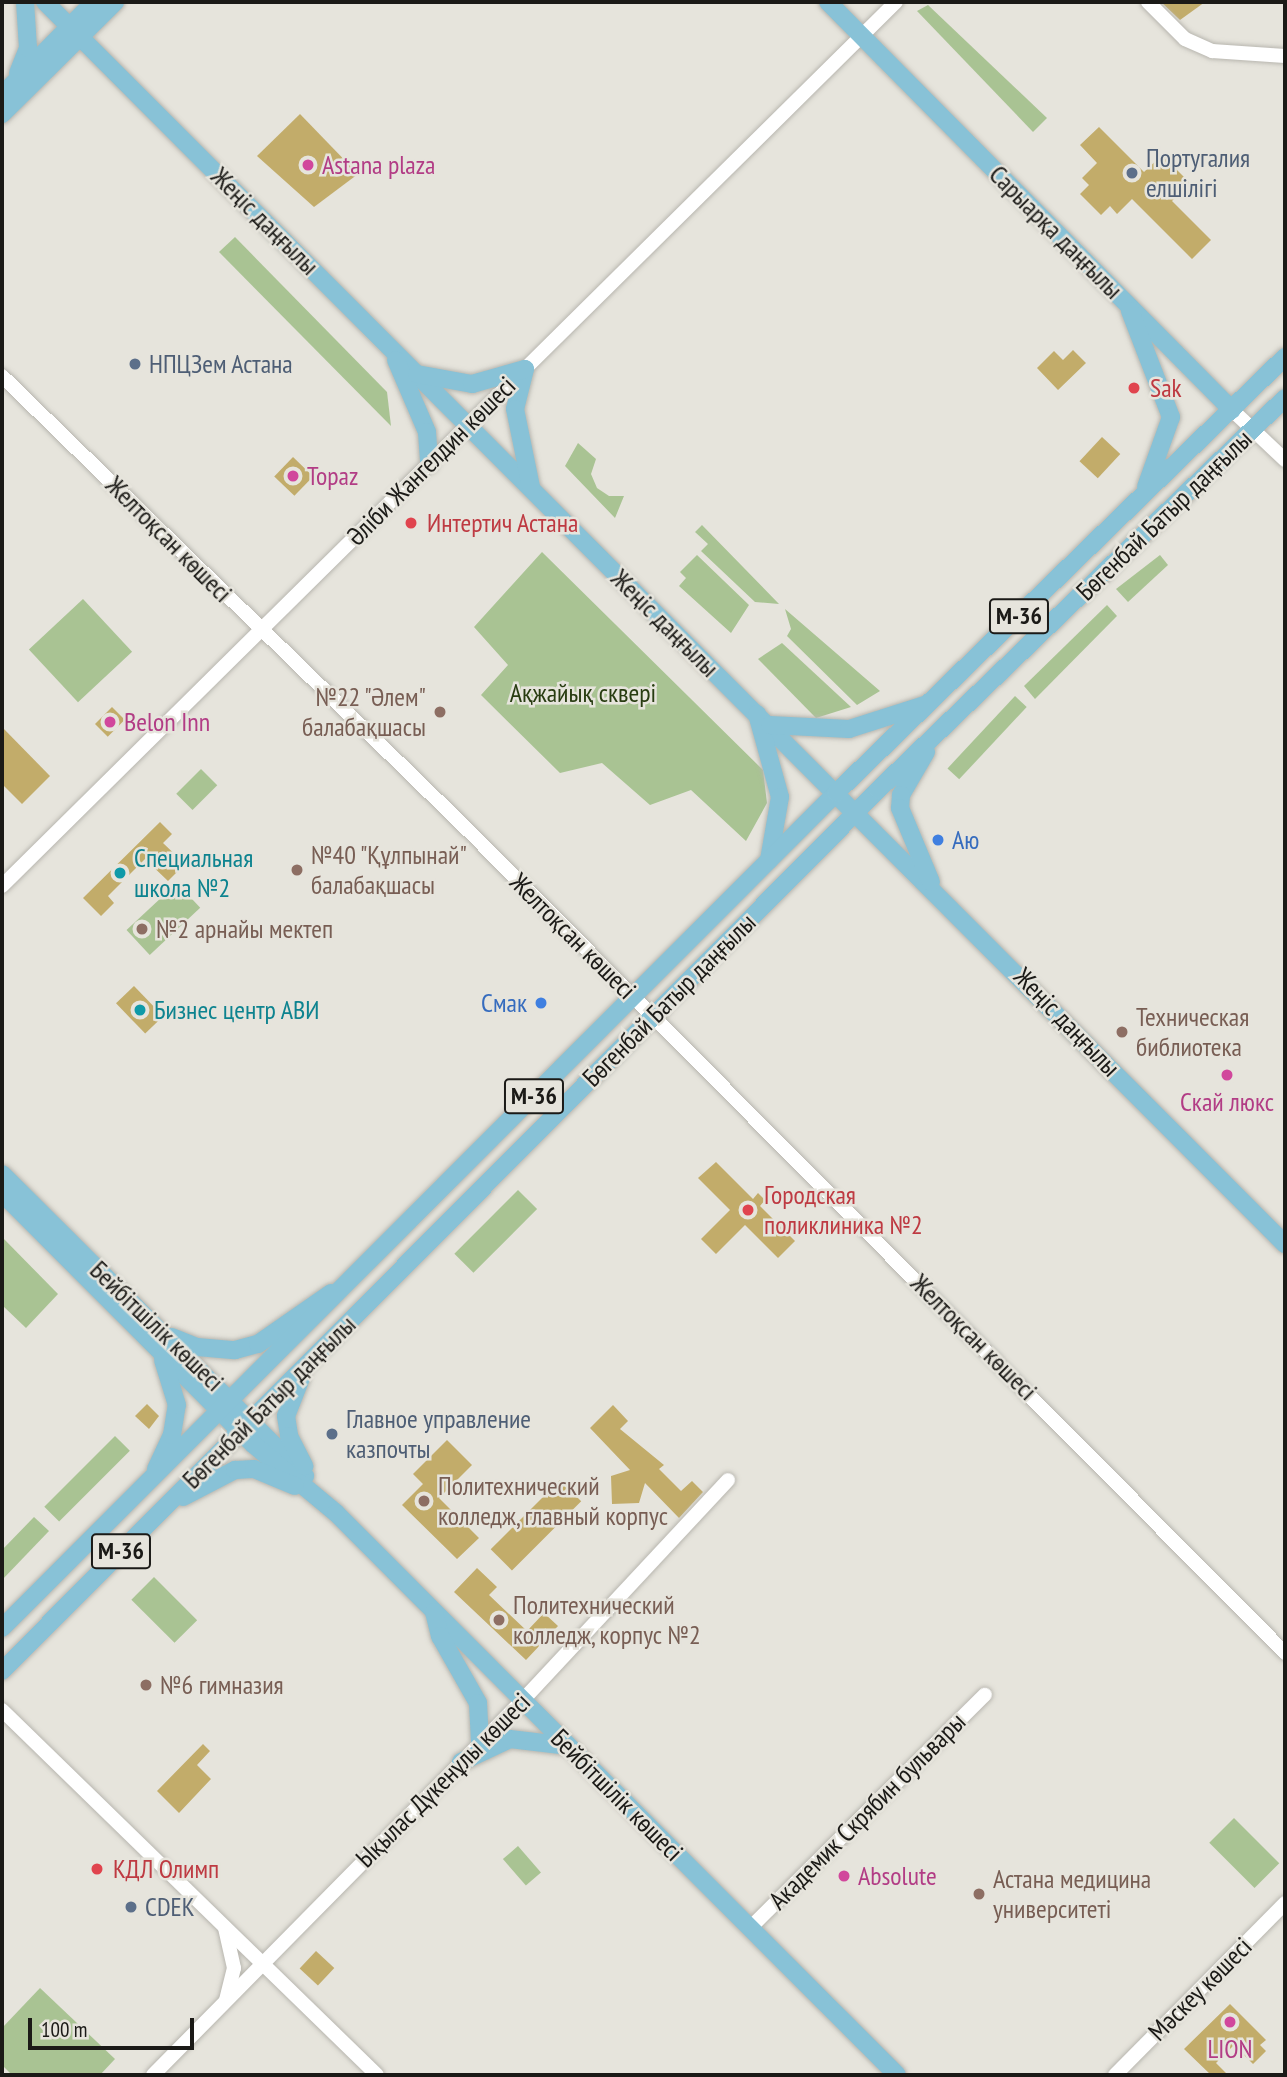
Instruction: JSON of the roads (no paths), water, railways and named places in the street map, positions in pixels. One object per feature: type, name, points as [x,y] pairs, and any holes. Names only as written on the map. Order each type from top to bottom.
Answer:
[{"type":"main road","points":[[2,94],[28,48],[25,2]]},
{"type":"main road","name":"Жеңіс даңғылы","points":[[45,2],[76,30],[1285,1244]]},
{"type":"main road","points":[[2,114],[76,30],[94,2]]},
{"type":"main road","points":[[2,94],[76,30],[115,2]]},
{"type":"main road","name":"Сарыарқа даңғылы","points":[[828,2],[1232,410]]},
{"type":"main road","points":[[1128,304],[1171,417],[1160,459],[1139,500]]},
{"type":"main road","points":[[390,347],[427,432],[429,464]]},
{"type":"main road","name":"Бөгенбай Батыр даңғылы","points":[[2,1628],[836,793],[1285,358]]},
{"type":"main road","points":[[417,374],[472,384],[525,369],[515,409],[532,490]]},
{"type":"main road","name":"Бөгенбай Батыр даңғылы","points":[[2,1671],[855,813],[1285,398]]},
{"type":"main road","points":[[769,860],[780,797],[764,720],[849,729],[930,702]]},
{"type":"main road","points":[[933,889],[900,807],[901,795],[939,732]]},
{"type":"main road","name":"Бейбітшілік көшесі","points":[[2,1174],[159,1338],[897,2075]]},
{"type":"main road","name":"Бейбітшілік көшесі","points":[[2,1193],[159,1338]]},
{"type":"main road","points":[[159,1338],[197,1347],[234,1350],[258,1343],[310,1303],[344,1287]]},
{"type":"main road","points":[[150,1482],[172,1435],[177,1405],[159,1338]]},
{"type":"main road","points":[[309,1363],[286,1416],[289,1436],[316,1492]]},
{"type":"main road","points":[[164,1508],[235,1470],[254,1469],[316,1492]]},
{"type":"main road","points":[[434,1612],[440,1636],[478,1703],[480,1742]]},
{"type":"main road","points":[[461,1762],[510,1739],[569,1746]]},
{"type":"street","name":"Әліби Жангелдин көшесі","points":[[2,886],[896,2]]},
{"type":"street","points":[[1148,2],[1185,39],[1212,51],[1285,56]]},
{"type":"street","name":"Желтоқсан көшесі","points":[[2,376],[653,1016],[1285,1653]]},
{"type":"street","name":"Сарыарқа даңғылы","points":[[1232,410],[1285,460]]},
{"type":"street","name":"Ықылас Дүкенұлы көшесі","points":[[152,2075],[522,1701],[728,1480]]},
{"type":"street","name":"Академик Скрябин бульвары","points":[[750,1927],[985,1695]]},
{"type":"street","points":[[2,1710],[377,2075]]},
{"type":"street","name":"Мәскеу көшесі","points":[[1115,2075],[1285,1903]]},
{"type":"street","points":[[223,1923],[234,1968],[226,2000]]},
{"type":"place","name":"Astana plaza","points":[[308,165]]},
{"type":"place","name":"Португалия елшілігі","points":[[1132,173]]},
{"type":"place","name":"НПЦЗем Астана","points":[[135,364]]},
{"type":"place","name":"Sak","points":[[1134,388]]},
{"type":"place","name":"Topaz","points":[[293,476]]},
{"type":"place","name":"Интертич Астана","points":[[411,523]]},
{"type":"place","name":"№22 \"Әлем\" балабақшасы","points":[[440,712]]},
{"type":"place","name":"Belon Inn","points":[[110,722]]},
{"type":"place","name":"Аю","points":[[938,840]]},
{"type":"place","name":"№40 \"Құлпынай\" балабақшасы","points":[[297,870]]},
{"type":"place","name":"Специальная школа №2","points":[[120,873]]},
{"type":"place","name":"№2 арнайы мектеп","points":[[142,929]]},
{"type":"place","name":"Смак","points":[[541,1003]]},
{"type":"place","name":"Бизнес центр АВИ","points":[[140,1010]]},
{"type":"place","name":"Техническая библиотека","points":[[1122,1032]]},
{"type":"place","name":"Скай люкс","points":[[1227,1075]]},
{"type":"place","name":"Городская поликлиника №2","points":[[748,1210]]},
{"type":"place","name":"Главное управление казпочты","points":[[332,1434]]},
{"type":"place","name":"Политехнический колледж, главный корпус","points":[[424,1501]]},
{"type":"place","name":"Политехнический колледж, корпус №2","points":[[499,1620]]},
{"type":"place","name":"№6 гимназия","points":[[146,1685]]},
{"type":"place","name":"КДЛ Олимп","points":[[97,1869]]},
{"type":"place","name":"Absolute","points":[[844,1876]]},
{"type":"place","name":"Астана медицина университеті","points":[[979,1894]]},
{"type":"place","name":"CDEK","points":[[131,1907]]},
{"type":"place","name":"LION","points":[[1230,2022]]},
{"type":"park label","name":"Ақжайық сквері","points":[[583,693]]}]
